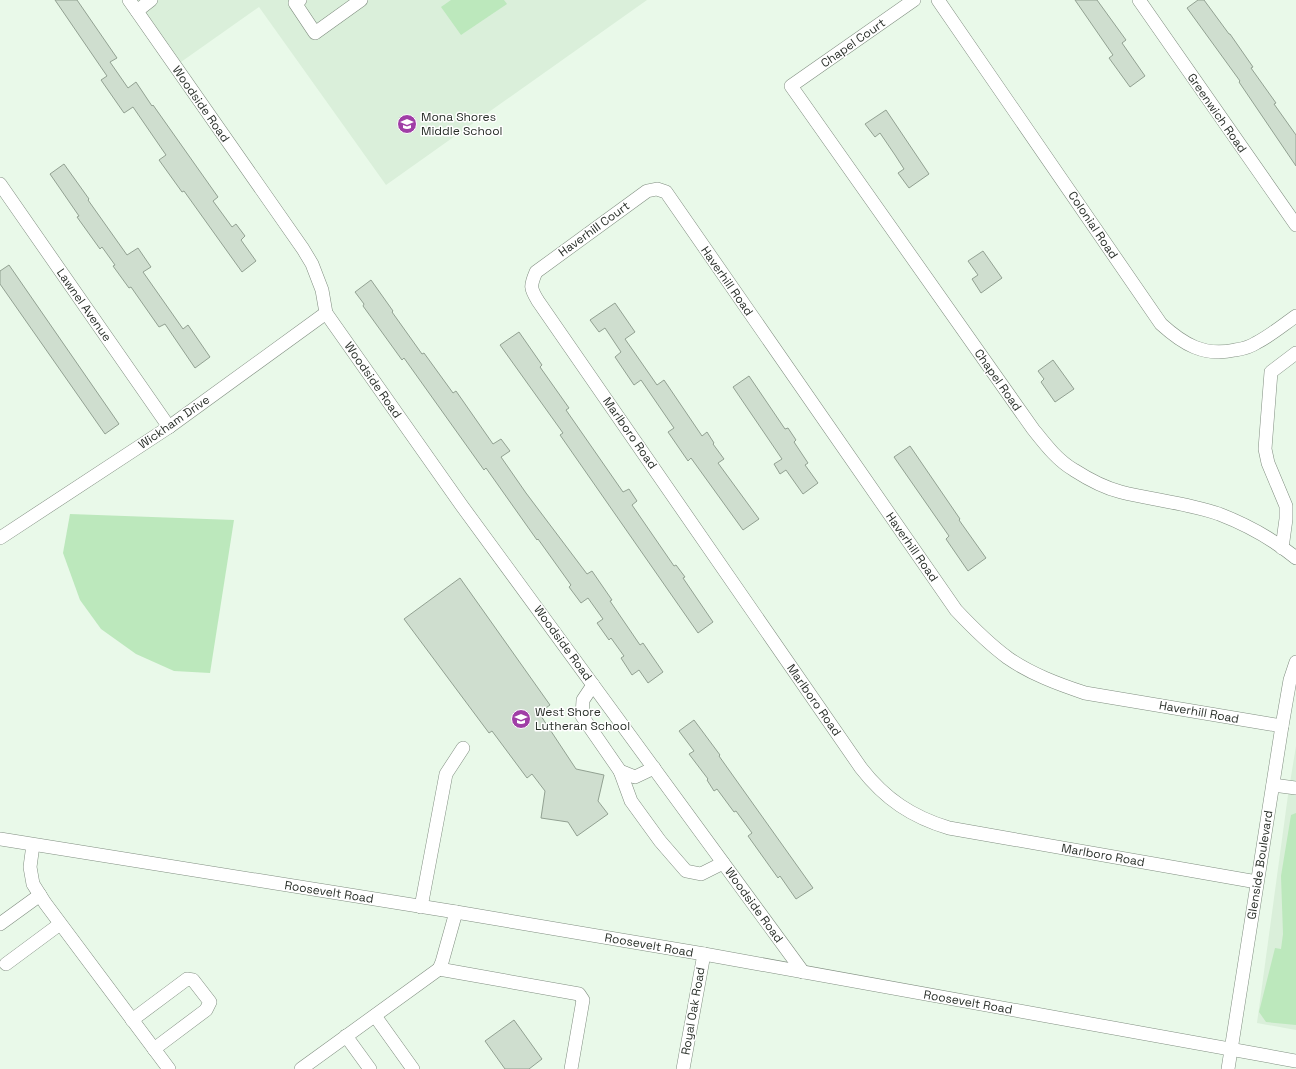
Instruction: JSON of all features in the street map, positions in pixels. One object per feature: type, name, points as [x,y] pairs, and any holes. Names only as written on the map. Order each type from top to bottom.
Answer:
[{"type":"street","name":"Woodside Road","points":[[129,0],[303,249],[312,264],[322,290],[326,313],[462,506],[803,972]]},
{"type":"street","points":[[137,11],[151,0]]},
{"type":"street","points":[[300,0],[295,3],[316,33],[361,0]]},
{"type":"street","name":"Chapel Court","points":[[791,86],[914,0]]},
{"type":"street","name":"Colonial Road","points":[[938,0],[1161,324],[1170,332],[1191,346],[1208,352],[1224,353],[1255,344],[1296,316]]},
{"type":"street","name":"Greenwich Road","points":[[1139,0],[1296,225]]},
{"type":"street","name":"Chapel Road","points":[[791,86],[1033,430],[1053,453],[1073,470],[1120,492],[1219,514],[1258,532],[1296,558]]},
{"type":"street","name":"Lawnel Avenue","points":[[0,184],[169,427]]},
{"type":"street","name":"Haverhill Court","points":[[531,284],[536,272],[647,191],[657,189],[666,192]]},
{"type":"street","name":"Haverhill Road","points":[[666,192],[956,610],[976,632],[1009,659],[1055,683],[1085,692],[1282,726]]},
{"type":"street","name":"Marlboro Road","points":[[531,284],[532,291],[538,301],[861,768],[873,783],[888,797],[912,813],[930,822],[949,828],[1257,882]]},
{"type":"street","name":"Wickham Drive","points":[[0,538],[169,427],[326,313]]},
{"type":"street","points":[[1282,548],[1286,519],[1286,506],[1268,463],[1265,450],[1271,372],[1296,353]]},
{"type":"street","name":"Glenside Boulevard","points":[[1228,1069],[1282,726],[1290,680],[1296,662]]},
{"type":"street","points":[[593,685],[583,700],[582,716],[620,771],[632,801],[660,841],[686,871],[701,874],[723,863]]},
{"type":"street","points":[[421,907],[446,774],[463,748]]},
{"type":"street","points":[[620,771],[635,777],[654,768]]},
{"type":"street","points":[[1273,785],[1296,788]]},
{"type":"street","name":"Roosevelt Road","points":[[0,839],[456,912],[704,954],[1296,1061]]},
{"type":"street","points":[[33,845],[30,867],[33,884],[60,924],[154,1049],[163,1067]]},
{"type":"street","points":[[0,924],[40,895]]},
{"type":"street","points":[[301,1069],[440,969],[456,912]]},
{"type":"street","points":[[6,964],[60,924]]},
{"type":"street","name":"Royal Oak Road","points":[[683,1069],[704,954]]},
{"type":"street","points":[[440,969],[580,994],[583,1000],[571,1069]]},
{"type":"street","points":[[132,1020],[187,979],[193,980],[206,996],[210,1002],[206,1010],[154,1049]]},
{"type":"street","points":[[375,1016],[413,1069]]},
{"type":"street","points":[[346,1036],[370,1069]]},
{"type":"shaded area","name":"Mona Shores Middle School","points":[[137,0],[647,0],[386,185],[259,7],[181,62]]},
{"type":"shaded area","points":[[1296,746],[1296,1030],[1257,1023]]},
{"type":"green space","points":[[451,0],[504,0],[507,4],[461,35],[441,7]]},
{"type":"green space","points":[[70,514],[234,520],[210,673],[174,671],[136,654],[101,629],[80,600],[63,553]]},
{"type":"green space","points":[[1296,813],[1296,1025],[1266,1022],[1259,1012],[1275,948],[1281,949],[1283,934],[1281,876],[1291,815]]},
{"type":"building","points":[[55,0],[77,0],[117,58],[110,62],[128,88],[136,82],[218,197],[213,201],[232,227],[236,224],[245,236],[241,240],[256,261],[242,272],[184,191],[182,192],[159,160],[166,155],[133,107],[124,113],[101,80],[107,76]]},
{"type":"building","points":[[1075,0],[1097,0],[1126,40],[1122,43],[1145,76],[1130,87],[1109,58],[1113,55]]},
{"type":"building","points":[[1198,0],[1204,0],[1230,34],[1253,67],[1251,68],[1276,103],[1274,104],[1296,135],[1296,166],[1239,82],[1240,81],[1187,8]]},
{"type":"building","points":[[886,110],[929,174],[909,188],[898,173],[904,169],[880,133],[875,137],[865,124]]},
{"type":"building","points":[[64,164],[127,255],[138,248],[151,267],[143,272],[183,329],[188,325],[210,357],[195,368],[165,324],[159,327],[131,287],[129,288],[113,266],[115,265],[102,247],[100,249],[77,217],[79,216],[50,174]]},
{"type":"building","points":[[983,251],[1002,278],[981,293],[972,279],[978,275],[968,261]]},
{"type":"building","points":[[9,265],[119,424],[105,434],[0,284],[0,271]]},
{"type":"building","points":[[371,280],[422,354],[424,353],[453,393],[456,391],[493,444],[501,439],[510,451],[501,457],[587,574],[592,571],[612,600],[610,601],[640,645],[643,643],[663,672],[648,683],[639,670],[632,675],[621,658],[624,656],[611,638],[609,640],[597,623],[603,619],[588,598],[581,603],[569,587],[571,585],[486,468],[484,470],[404,358],[402,360],[363,306],[364,304],[355,292]]},
{"type":"building","points":[[615,303],[635,332],[625,339],[657,385],[664,380],[702,436],[707,432],[714,443],[713,444],[724,459],[718,463],[759,519],[743,530],[691,458],[688,461],[668,432],[674,428],[641,380],[634,385],[615,357],[621,352],[605,328],[599,332],[590,320]]},
{"type":"building","points":[[519,332],[542,365],[540,367],[569,408],[566,410],[623,492],[629,489],[637,501],[632,505],[674,566],[676,565],[685,577],[683,578],[713,622],[698,633],[560,435],[563,433],[500,345]]},
{"type":"building","points":[[1053,360],[1074,389],[1055,402],[1041,382],[1044,379],[1038,371]]},
{"type":"building","points":[[749,376],[785,429],[788,428],[796,440],[794,442],[808,463],[805,465],[818,483],[803,494],[786,470],[780,474],[774,464],[782,459],[733,387]]},
{"type":"building","points":[[910,446],[986,558],[968,571],[946,539],[949,536],[894,457]]},
{"type":"building","points":[[460,578],[550,705],[539,713],[576,769],[604,775],[598,801],[608,814],[577,836],[568,822],[541,818],[545,791],[532,774],[527,778],[492,731],[489,733],[404,619]]},
{"type":"building","points":[[694,720],[813,888],[796,899],[780,876],[778,878],[748,836],[752,833],[736,811],[734,812],[717,789],[714,791],[707,780],[708,779],[689,754],[694,751],[679,731]]},
{"type":"building","points":[[514,1020],[542,1059],[529,1069],[505,1069],[485,1041]]},
{"type":"place","name":"Mona Shores Middle School","points":[[407,124]]},
{"type":"place","name":"West Shore Lutheran School","points":[[521,719]]}]
